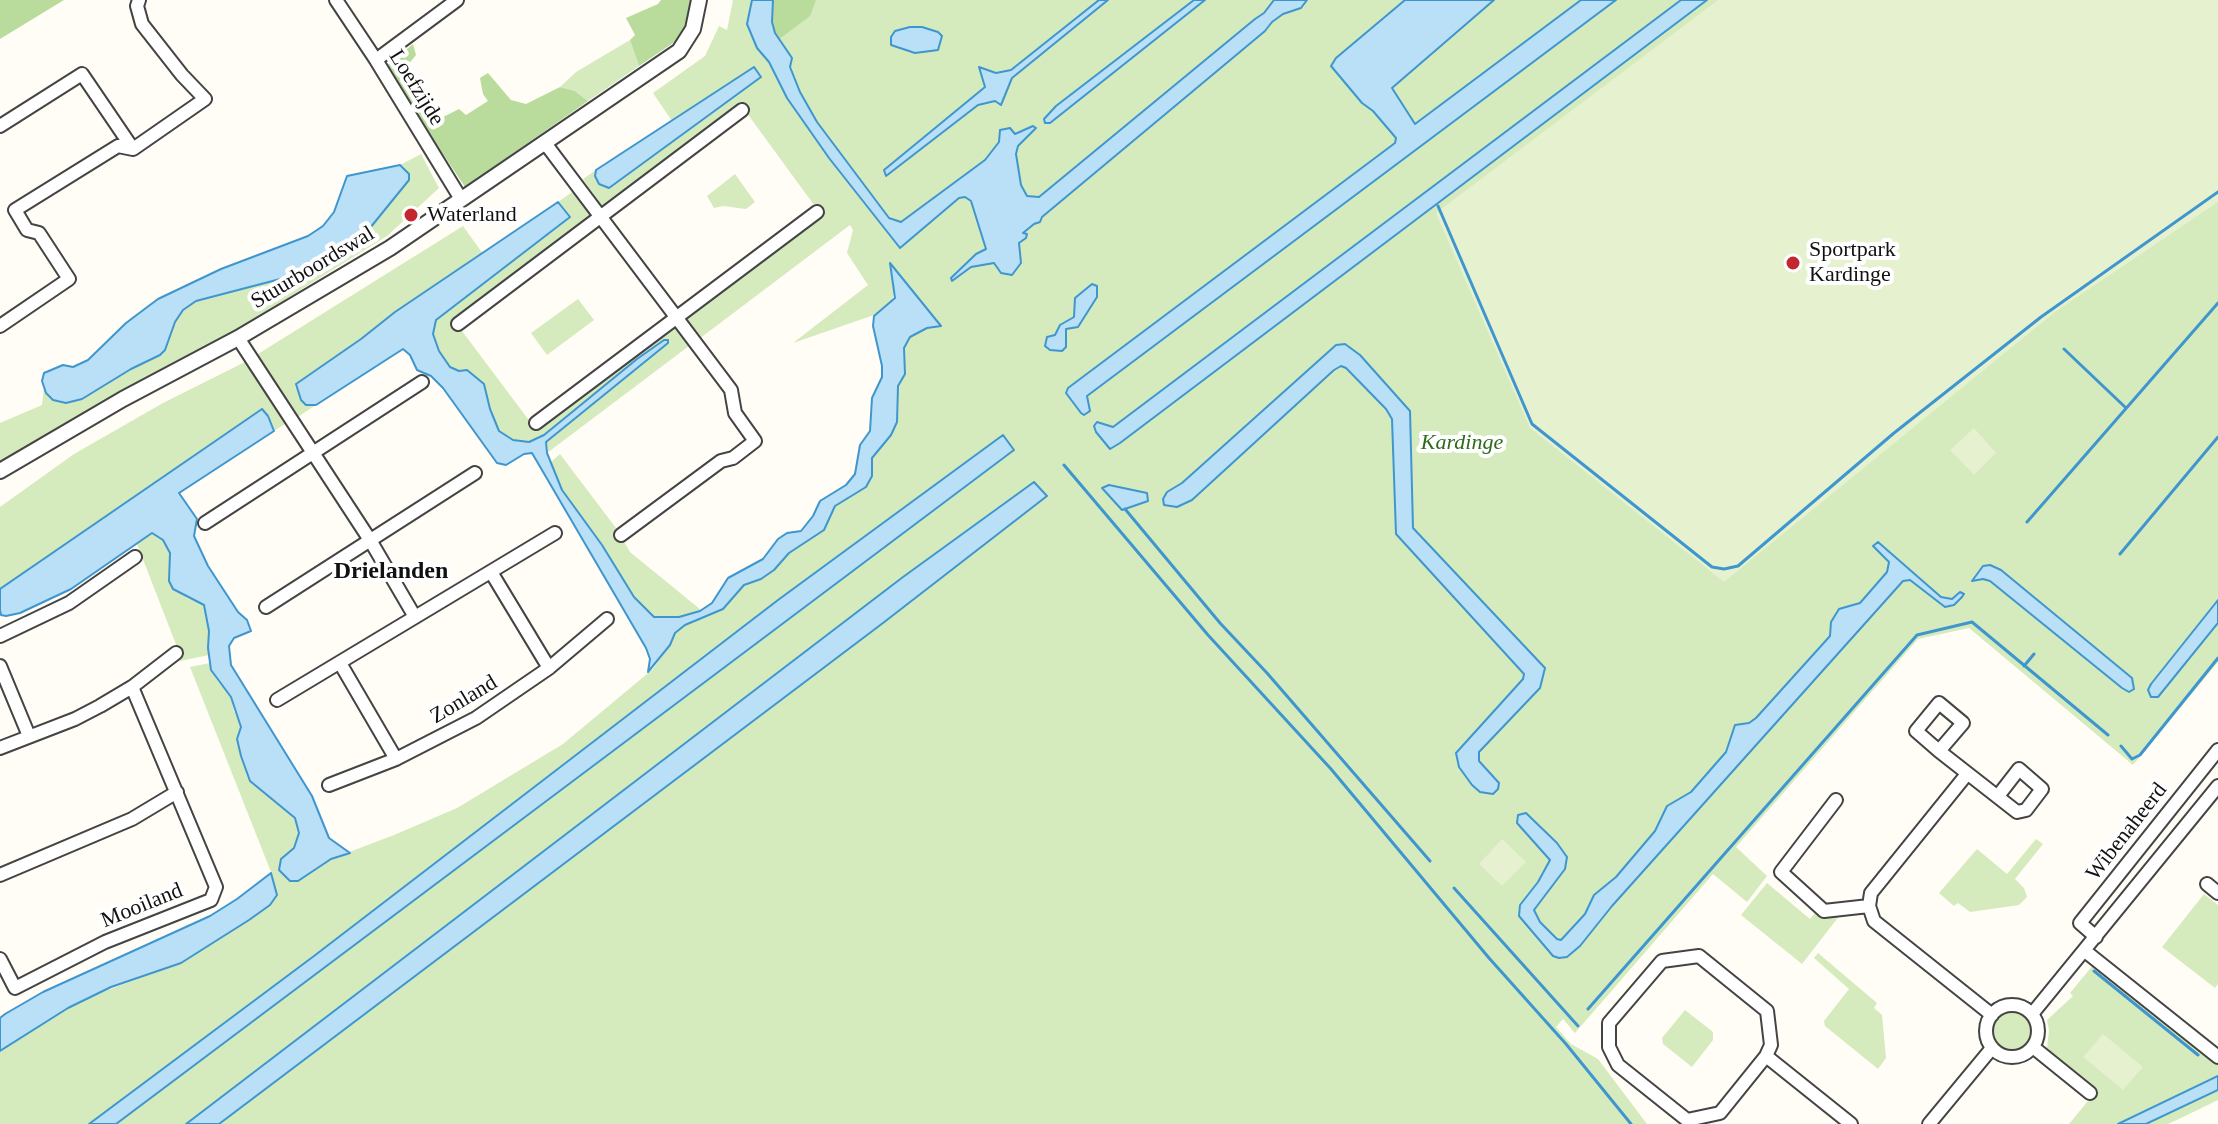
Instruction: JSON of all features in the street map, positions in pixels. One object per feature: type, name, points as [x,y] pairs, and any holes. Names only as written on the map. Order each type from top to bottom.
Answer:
[{"type":"street","points":[[0,326],[69,279],[39,233],[27,230],[15,210],[118,146],[133,149],[205,99],[142,24],[137,6],[139,0]]},
{"type":"street","name":"Loefzijde","points":[[336,0],[461,199]]},
{"type":"street","points":[[376,60],[457,0]]},
{"type":"street","name":"Stuurboordswal","points":[[0,481],[31,455],[123,399],[355,271],[679,51],[693,29],[699,0]]},
{"type":"street","points":[[0,126],[82,74],[133,149]]},
{"type":"street","points":[[458,324],[742,110]]},
{"type":"street","points":[[545,143],[731,390],[735,413],[755,441],[733,458],[721,461],[621,535]]},
{"type":"street","points":[[536,423],[817,212]]},
{"type":"street","points":[[238,338],[370,540],[415,617]]},
{"type":"street","points":[[205,523],[422,382]]},
{"type":"street","name":"Stuurboordswal","points":[[0,471],[31,455]]},
{"type":"street","points":[[266,607],[475,473]]},
{"type":"street","points":[[277,700],[555,533]]},
{"type":"street","points":[[0,636],[69,603],[135,557]]},
{"type":"street","points":[[491,572],[549,668]]},
{"type":"street","name":"Zonland","points":[[329,785],[396,759],[476,718],[549,668],[607,619]]},
{"type":"street","points":[[0,748],[75,719],[132,687],[176,653]]},
{"type":"street","points":[[340,663],[396,759]]},
{"type":"street","points":[[0,666],[29,736]]},
{"type":"street","name":"Mooiland","points":[[0,959],[15,988],[105,942],[211,900],[216,887],[132,687]]},
{"type":"street","name":"Wibenaheerd","points":[[2096,937],[2080,923],[2218,750]]},
{"type":"street","points":[[1939,751],[1998,796]]},
{"type":"street","points":[[1967,774],[1871,893],[1869,906],[1874,921],[1992,1015]]},
{"type":"street","name":"Wibenaheerd","points":[[2032,1014],[2216,791]]},
{"type":"street","points":[[0,875],[132,819],[177,792]]},
{"type":"street","points":[[1836,800],[1781,872],[1824,911],[1869,906]]},
{"type":"street","points":[[2085,951],[2214,1057],[2218,1057]]},
{"type":"street","points":[[1699,956],[1767,1011],[1771,1045],[1766,1056],[1720,1113],[1687,1120],[1618,1065],[1609,1047],[1609,1023],[1662,961],[1699,956]]},
{"type":"street","points":[[2009,1005],[2022,1007],[2032,1014],[2038,1030],[2033,1047],[2013,1057],[2001,1055],[1992,1048],[1986,1031],[1992,1015],[2009,1005]]},
{"type":"street","points":[[2033,1047],[2090,1093]]},
{"type":"street","points":[[1929,1124],[1992,1048]]},
{"type":"street","points":[[1766,1056],[1851,1124]]},
{"type":"green space","points":[[0,0],[64,0],[0,39]]},
{"type":"green space","points":[[661,0],[694,0],[692,13],[682,37],[639,66],[630,40],[635,35],[626,18]]},
{"type":"green space","name":"Kardinge","points":[[733,0],[2218,0],[2218,662],[2133,765],[1969,628],[1918,639],[1736,847],[1767,876],[1747,902],[1713,874],[1575,1033],[1563,1019],[1556,1027],[1571,1044],[1598,1059],[1647,1124],[0,1124],[0,1051],[94,995],[181,963],[249,920],[270,905],[277,895],[271,872],[190,667],[210,663],[216,679],[231,697],[239,720],[241,727],[237,739],[250,780],[295,818],[299,833],[294,848],[281,859],[298,881],[331,859],[457,808],[563,744],[653,669],[675,633],[685,625],[723,609],[744,585],[774,570],[789,553],[824,530],[835,506],[872,476],[872,458],[897,422],[898,386],[905,374],[904,348],[910,337],[927,328],[894,291],[892,303],[877,314],[793,343],[868,285],[847,253],[853,230],[850,225],[699,339],[684,319],[822,216],[741,105],[604,209],[583,179],[596,170],[595,176],[744,74],[672,121],[653,93],[705,56],[719,26],[727,30]],"holes":[[[1003,435],[528,791],[778,600]]]},
{"type":"green space","points":[[773,0],[816,0],[810,16],[778,40],[772,22]]},
{"type":"green space","name":"Sportpark Kardinge","points":[[1718,0],[2218,0],[2218,202],[2055,312],[1724,582],[1530,428],[1436,213]]},
{"type":"green space","points":[[630,40],[639,66],[588,101],[575,91],[560,87],[576,72]]},
{"type":"green space","points":[[413,44],[416,55],[407,66],[443,117],[459,109],[466,115],[488,101],[483,94],[480,78],[488,73],[511,100],[526,104],[560,87],[575,91],[588,101],[465,187],[385,67]]},
{"type":"green space","points":[[421,154],[439,188],[387,236],[241,327],[102,401],[0,465],[0,423],[42,405],[44,387],[46,393],[131,369],[165,350],[175,322],[183,310],[196,301],[284,278],[337,258],[351,248],[409,180],[404,167],[400,165]]},
{"type":"green space","points":[[735,174],[755,202],[746,209],[714,208],[707,196]]},
{"type":"green space","points":[[575,190],[594,217],[456,323],[534,427],[675,326],[689,346],[547,453],[546,442],[550,437],[668,342],[664,340],[637,359],[544,435],[529,442],[513,440],[499,431],[484,384],[450,367],[439,351],[433,334],[436,320],[569,218],[558,202]]},
{"type":"green space","points":[[463,226],[483,254],[395,312],[361,339],[306,405],[316,405],[296,418],[258,354]]},
{"type":"green space","points":[[578,299],[594,320],[547,355],[531,333]]},
{"type":"green space","points":[[247,361],[285,424],[274,431],[262,409],[0,589],[0,507],[74,454],[163,403]]},
{"type":"green space","points":[[1974,428],[1996,453],[1974,475],[1950,450]]},
{"type":"green space","points":[[560,454],[616,528],[630,552],[701,610],[679,617],[654,617],[634,597],[602,545],[562,490],[551,462]]},
{"type":"green space","points":[[153,533],[163,540],[170,553],[169,580],[187,598],[204,605],[209,655],[175,662],[183,655],[177,647],[137,544]]},
{"type":"green space","points":[[1502,839],[1526,862],[1502,886],[1479,864]]},
{"type":"green space","points":[[2036,839],[2043,844],[2015,879],[2024,888],[2027,897],[2019,905],[1970,912],[1958,903],[1954,906],[1939,893],[1977,849],[2007,874]]},
{"type":"green space","points":[[1767,883],[1810,919],[1817,911],[1827,917],[1840,915],[1802,964],[1741,915]]},
{"type":"green space","points":[[2204,894],[2218,905],[2218,984],[2215,988],[2162,947]]},
{"type":"green space","points":[[1818,953],[1877,1003],[1874,1008],[1882,1015],[1886,1058],[1878,1069],[1825,1026],[1824,1021],[1849,989],[1814,958]]},
{"type":"green space","points":[[2094,964],[2218,1064],[2218,1076],[2118,1124],[2069,1124],[2097,1090],[2047,1048],[2047,1020],[2073,996],[2070,993]]},
{"type":"green space","points":[[1685,1010],[1713,1032],[1713,1040],[1692,1067],[1663,1044],[1662,1038]]},
{"type":"green space","points":[[2012,1012],[2026,1017],[2031,1031],[2026,1045],[2012,1050],[1998,1045],[1993,1031],[1998,1017]]},
{"type":"green space","points":[[2103,1034],[2143,1067],[2123,1090],[2083,1057]]},
{"type":"green space","points":[[2218,1090],[2218,1100],[2183,1117],[2168,1124],[2146,1124]]},
{"type":"water","points":[[752,0],[773,0],[775,33],[792,58],[790,67],[817,122],[889,218],[901,222],[985,160],[999,142],[1000,130],[1010,128],[1015,134],[1033,126],[1036,128],[1018,146],[1016,154],[1021,185],[1027,196],[1039,197],[1264,13],[1274,0],[1307,0],[1301,8],[1283,14],[1272,22],[1042,217],[1040,222],[1023,233],[1027,234],[1019,243],[1021,263],[1012,275],[1001,273],[994,263],[971,267],[952,281],[951,278],[976,254],[986,249],[971,201],[965,197],[959,198],[900,248],[829,158],[757,48],[747,24]]},
{"type":"water","points":[[1099,0],[1108,0],[1012,78],[1001,105],[995,101],[978,105],[886,176],[884,170],[985,87],[979,67],[996,73],[1011,70]]},
{"type":"water","points":[[1194,0],[1205,0],[1050,123],[1045,123],[1044,119],[1056,106]]},
{"type":"water","points":[[1405,0],[1494,0],[1392,88],[1415,124],[1581,0],[1616,0],[1087,396],[1090,411],[1084,415],[1081,413],[1066,393],[1068,388],[1395,143],[1396,138],[1331,66],[1336,58]]},
{"type":"water","points":[[1681,0],[1707,0],[1120,443],[1110,449],[1096,432],[1094,426],[1097,422],[1113,427]]},
{"type":"water","points":[[910,27],[938,32],[942,36],[938,50],[915,53],[891,45],[895,31]]},
{"type":"water","points":[[754,67],[761,77],[609,188],[599,184],[596,170]]},
{"type":"water","points":[[400,165],[409,174],[409,180],[370,228],[337,258],[284,278],[196,301],[183,310],[175,322],[165,350],[160,355],[82,399],[66,403],[53,400],[46,393],[42,381],[44,373],[63,365],[73,367],[88,360],[126,323],[158,299],[221,269],[308,236],[323,226],[334,212],[347,176]]},
{"type":"water","points":[[558,202],[570,217],[436,320],[433,334],[439,351],[450,367],[467,370],[484,384],[499,431],[513,440],[529,442],[544,435],[637,359],[668,340],[546,442],[547,453],[562,490],[602,545],[634,597],[654,617],[679,617],[700,611],[712,603],[728,578],[763,559],[778,539],[787,533],[801,531],[820,501],[846,485],[855,474],[860,445],[870,431],[872,398],[882,377],[873,326],[874,316],[895,298],[890,263],[941,326],[927,328],[910,337],[904,348],[905,374],[898,386],[897,422],[891,435],[872,458],[872,476],[866,487],[835,506],[824,530],[789,553],[761,579],[744,585],[723,609],[685,625],[675,633],[670,645],[648,672],[650,659],[646,648],[532,453],[524,454],[506,465],[497,463],[443,388],[431,376],[417,370],[410,355],[403,349],[316,405],[306,405],[301,400],[296,384],[395,312]]},
{"type":"water","points":[[1092,284],[1097,286],[1097,297],[1078,327],[1066,329],[1066,347],[1062,351],[1050,350],[1045,346],[1047,337],[1055,335],[1060,325],[1074,317],[1075,298]]},
{"type":"water","points":[[1345,344],[1360,355],[1410,411],[1413,528],[1545,668],[1540,688],[1479,752],[1479,761],[1499,783],[1493,794],[1480,792],[1472,785],[1459,767],[1456,753],[1523,679],[1524,674],[1396,534],[1392,419],[1346,368],[1341,366],[1334,370],[1192,500],[1177,507],[1164,505],[1167,492],[1182,483],[1336,345]]},
{"type":"water","points":[[262,409],[274,431],[179,493],[197,519],[194,536],[208,566],[238,612],[247,620],[251,631],[234,638],[229,646],[231,665],[312,796],[329,838],[350,853],[331,859],[298,881],[290,881],[279,870],[281,859],[294,848],[299,833],[295,818],[250,781],[237,739],[241,727],[231,697],[211,670],[204,605],[173,589],[169,581],[170,553],[163,540],[152,533],[71,589],[20,613],[6,616],[1,615],[0,610],[0,589]]},
{"type":"water","points":[[1003,435],[1014,450],[116,1124],[89,1124],[314,956],[778,600]]},
{"type":"water","points":[[1034,482],[1047,496],[883,623],[219,1124],[186,1124],[903,577]]},
{"type":"water","points":[[1109,485],[1147,493],[1148,501],[1122,510],[1102,488]]},
{"type":"water","points":[[1878,542],[1941,597],[1952,599],[1960,592],[1964,594],[1954,605],[1945,607],[1910,580],[1903,581],[1612,906],[1580,946],[1567,957],[1553,956],[1519,916],[1520,905],[1550,860],[1517,823],[1518,815],[1526,813],[1567,857],[1565,869],[1534,910],[1540,922],[1561,940],[1585,914],[1594,895],[1616,877],[1655,831],[1667,806],[1691,792],[1726,752],[1735,725],[1749,723],[1756,718],[1830,636],[1831,622],[1839,609],[1860,603],[1887,572],[1889,562],[1873,546]]},
{"type":"water","points":[[1990,565],[2001,570],[2132,678],[2134,689],[2129,692],[2122,688],[1990,581],[1972,581],[1983,566]]},
{"type":"water","points":[[2218,600],[2218,623],[2158,697],[2151,697],[2148,690],[2151,684]]},
{"type":"water","points":[[271,873],[277,895],[270,905],[249,920],[181,963],[111,987],[68,1008],[0,1051],[0,1018],[5,1014],[43,992],[210,916]]},
{"type":"water","points":[[2218,1076],[2218,1090],[2146,1124],[2118,1124]]},
{"type":"waterway","points":[[1438,206],[1532,424],[1712,567],[1724,569],[1738,566],[1894,433],[2041,317],[2218,192]]},
{"type":"waterway","points":[[2027,522],[2218,303]]},
{"type":"waterway","points":[[2064,349],[2125,407]]},
{"type":"waterway","points":[[2120,554],[2218,437]]},
{"type":"waterway","points":[[1064,465],[1208,635],[1331,769],[1631,1124]]},
{"type":"waterway","points":[[1125,509],[1220,623],[1430,861]]},
{"type":"waterway","points":[[1588,1009],[1917,635],[1972,622],[2108,735]]},
{"type":"waterway","points":[[2024,666],[2034,654]]},
{"type":"waterway","points":[[2121,746],[2132,759],[2140,755],[2218,658]]},
{"type":"waterway","points":[[1454,888],[1578,1026]]},
{"type":"waterway","points":[[2094,971],[2198,1055]]},
{"type":"place","name":"Waterland","points":[[411,215]]},
{"type":"place","name":"Sportpark Kardinge","points":[[1793,263]]},
{"type":"district","name":"Drielanden","points":[[391,572]]}]
